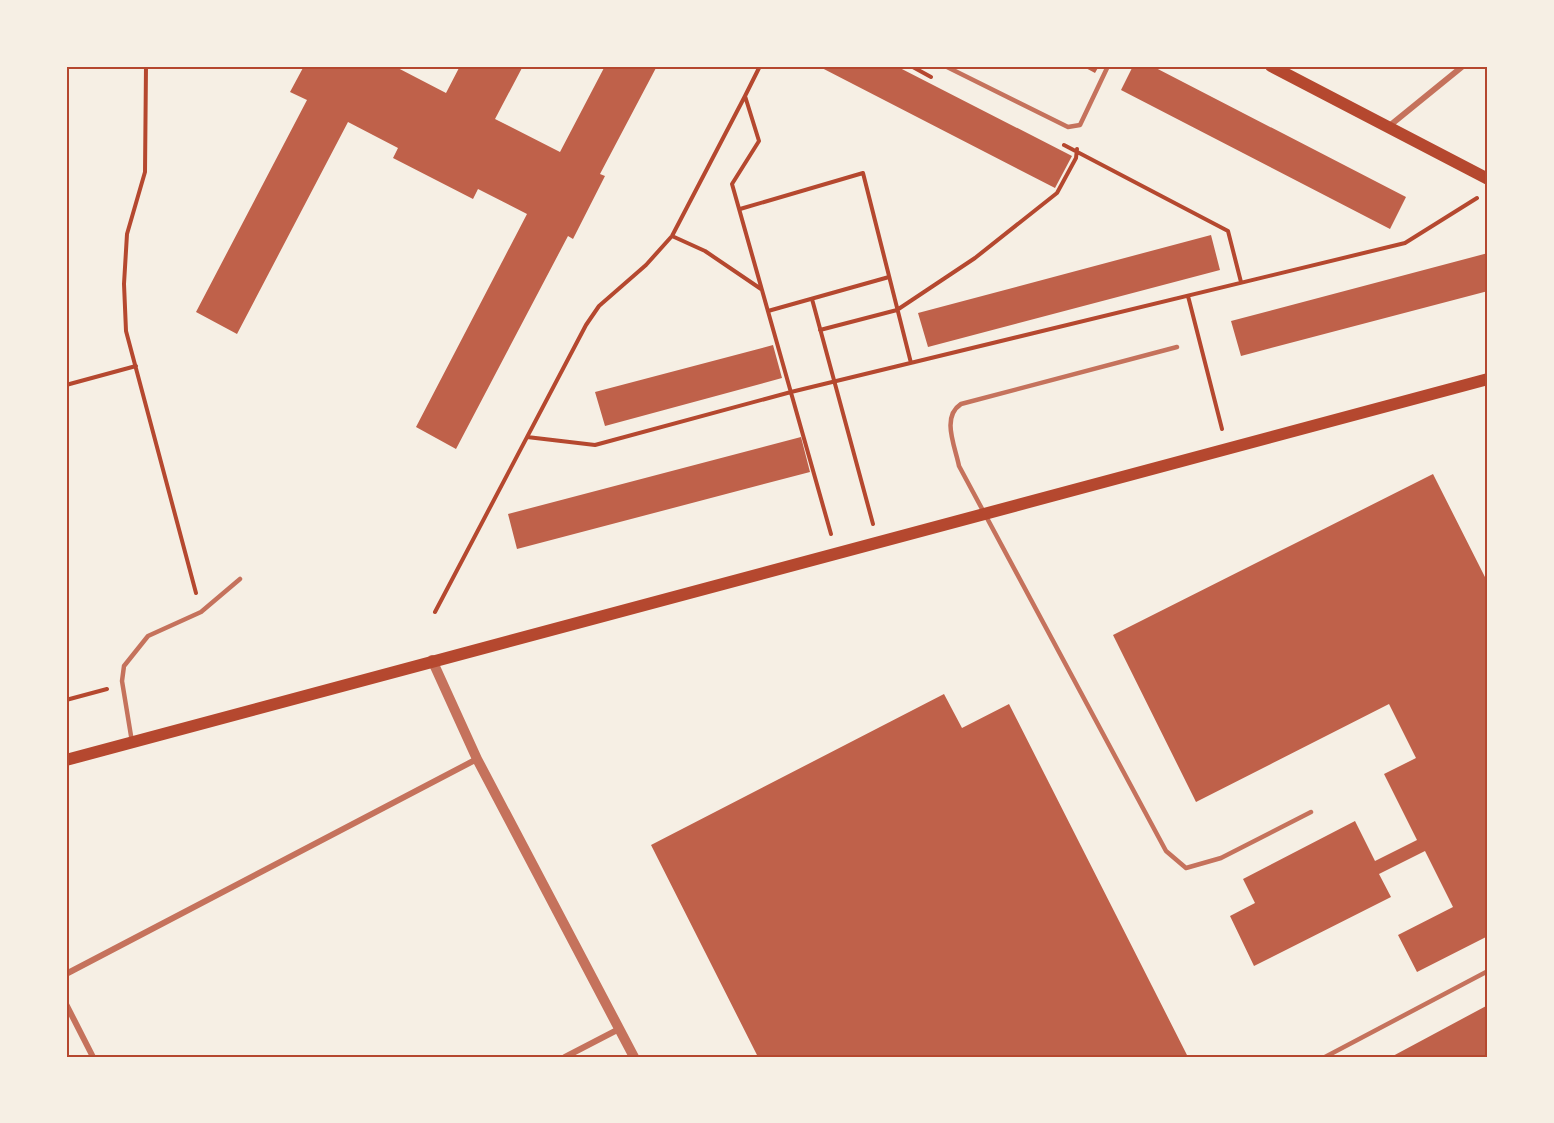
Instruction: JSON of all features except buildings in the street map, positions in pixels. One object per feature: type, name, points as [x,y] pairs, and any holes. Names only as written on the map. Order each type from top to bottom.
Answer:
[{"type":"main road","points":[[1271,66],[1488,179]]},
{"type":"main road","points":[[66,760],[432,660],[984,515],[1488,379]]},
{"type":"street","points":[[1388,127],[1463,66]]},
{"type":"street","points":[[432,660],[477,759],[633,1057]]},
{"type":"street","points":[[66,974],[477,759]]},
{"type":"street","points":[[66,1004],[93,1057]]},
{"type":"street","points":[[565,1057],[619,1029]]},
{"type":"lane","points":[[945,66],[1068,127],[1080,125],[1108,66]]},
{"type":"lane","points":[[1177,347],[961,404],[949,417],[959,466],[1166,850],[1186,868],[1221,858],[1311,813]]},
{"type":"lane","points":[[132,742],[122,685],[124,666],[148,636],[201,612],[240,579]]},
{"type":"lane","points":[[1325,1057],[1488,971]]},
{"type":"path","points":[[146,66],[145,171],[127,234],[124,284],[126,331],[201,612]]},
{"type":"path","points":[[435,612],[599,306],[646,265],[672,236],[760,66]]},
{"type":"path","points":[[911,66],[942,82]]},
{"type":"path","points":[[745,96],[759,141],[732,184],[836,554]]},
{"type":"path","points":[[820,330],[897,310],[975,258],[1057,193],[1076,158],[1080,125]]},
{"type":"path","points":[[1056,140],[1228,231],[1241,282]]},
{"type":"path","points":[[740,209],[863,173],[911,363]]},
{"type":"path","points":[[527,437],[596,445],[834,381],[1405,243],[1479,197]]},
{"type":"path","points":[[672,236],[705,251],[762,290]]},
{"type":"path","points":[[768,311],[889,277]]},
{"type":"path","points":[[1188,296],[1227,449]]},
{"type":"path","points":[[812,299],[878,543]]},
{"type":"path","points":[[66,385],[136,366]]},
{"type":"path","points":[[66,700],[122,685]]}]
